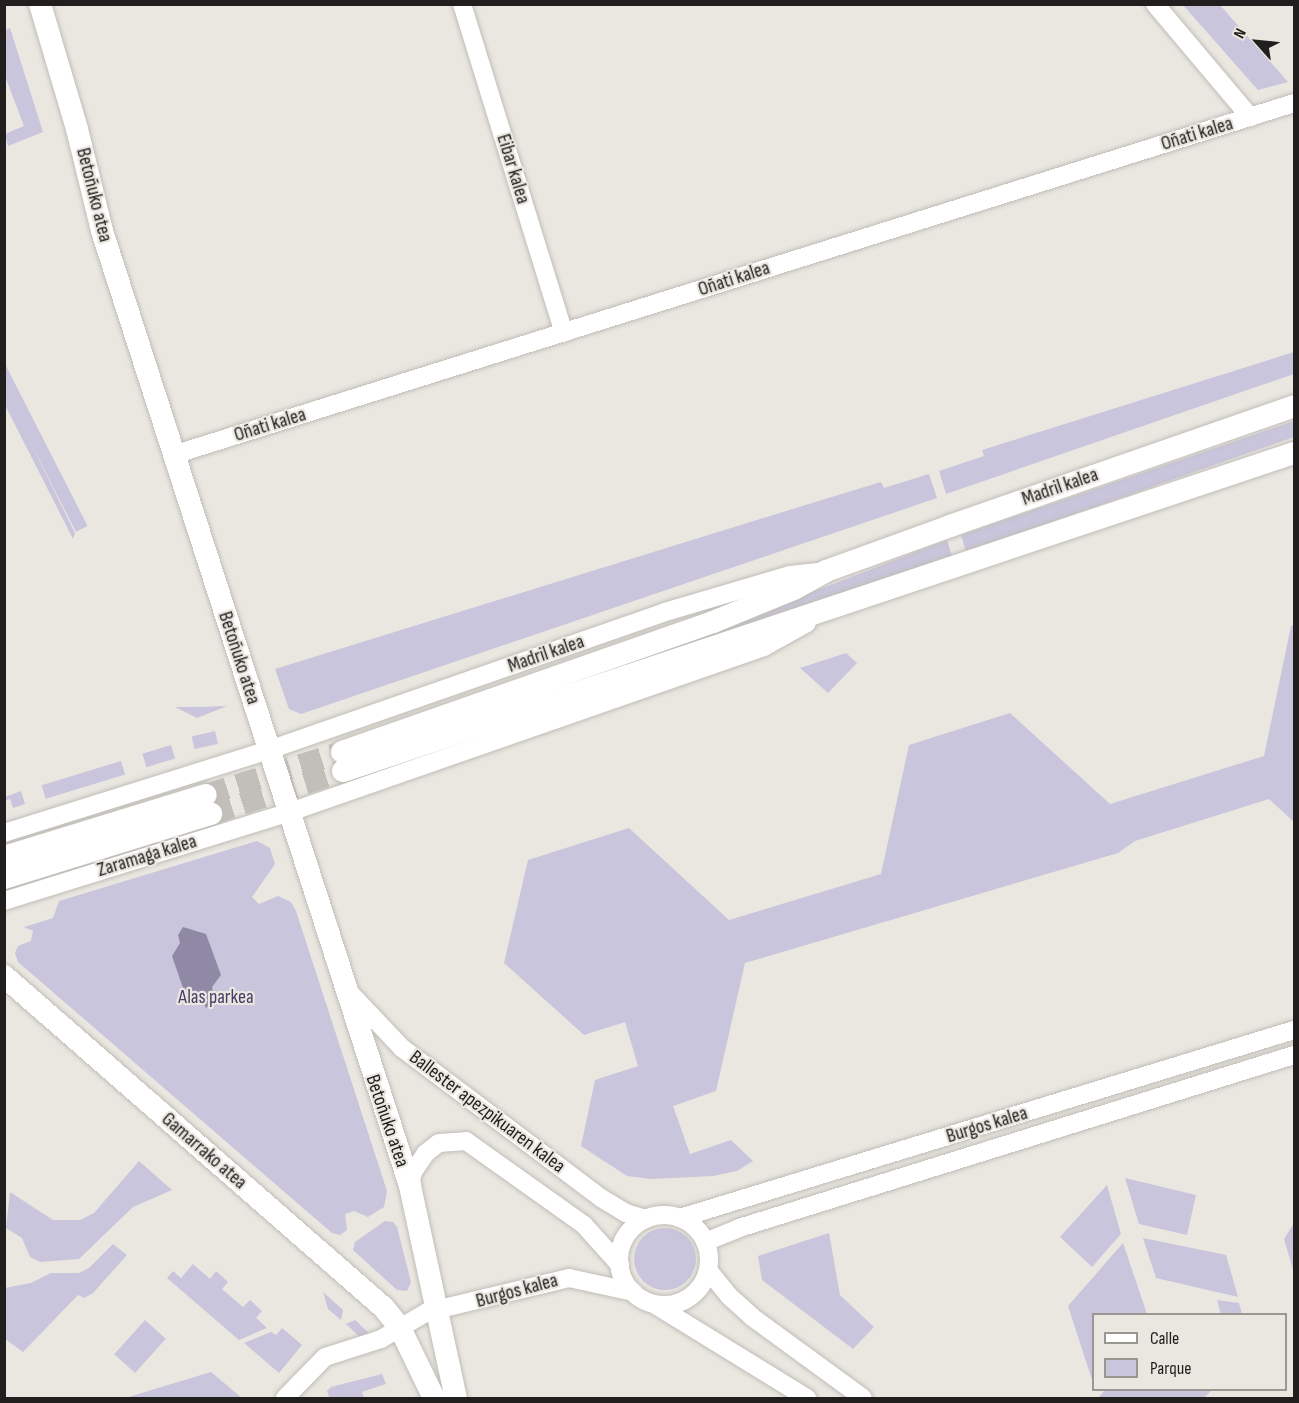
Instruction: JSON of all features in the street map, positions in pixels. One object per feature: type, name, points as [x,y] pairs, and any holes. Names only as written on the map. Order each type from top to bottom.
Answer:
[{"type":"main road","name":"Betoñuko atea","points":[[40,4],[77,129],[102,231],[290,812],[343,986],[410,1186],[456,1398]]},
{"type":"main road","name":"Madril kalea","points":[[1294,406],[826,571],[794,589],[713,622],[342,762],[831,610],[1294,453]]},
{"type":"main road","name":"Zaramaga kalea","points":[[4,857],[208,805],[4,878]]},
{"type":"main road","name":"Gamarrako atea","points":[[4,976],[384,1308],[400,1328],[434,1398]]},
{"type":"street","name":"Eibar kalea","points":[[462,4],[564,333]]},
{"type":"street","points":[[1155,4],[1250,117]]},
{"type":"street","name":"Oñati kalea","points":[[173,455],[1294,103]]},
{"type":"street","name":"Madril kalea","points":[[269,750],[665,612],[790,575],[826,571]]},
{"type":"street","name":"Madril kalea","points":[[290,812],[764,647],[831,610]]},
{"type":"street","points":[[4,833],[269,750]]},
{"type":"street","name":"Zaramaga kalea","points":[[4,901],[290,812]]},
{"type":"street","name":"Ballester apezpikuaren kalea","points":[[343,986],[402,1048],[601,1198],[646,1219]]},
{"type":"street","name":"Burgos kalea","points":[[680,1218],[1294,1030]]},
{"type":"street","name":"Burgos kalea","points":[[705,1242],[739,1228],[1294,1055]]},
{"type":"street","name":"Ballester apezpikuaren kalea","points":[[410,1186],[413,1172],[426,1153],[439,1143],[466,1141],[584,1225],[620,1265]]},
{"type":"street","points":[[654,1304],[681,1301],[703,1283],[708,1270],[705,1242],[695,1227],[680,1218],[662,1215],[646,1219],[625,1238],[620,1265],[633,1292],[807,1398]]},
{"type":"street","points":[[708,1270],[729,1296],[752,1317],[863,1398]]},
{"type":"street","name":"Burgos kalea","points":[[285,1398],[325,1358],[381,1339],[427,1312],[436,1312],[568,1278],[633,1292]]},
{"type":"green space","points":[[1183,5],[1220,5],[1288,82],[1258,90]]},
{"type":"green space","points":[[10,28],[43,132],[8,146],[5,134],[24,126],[5,76],[5,30]]},
{"type":"green space","points":[[1294,352],[1294,374],[946,494],[939,471],[984,456],[982,450]]},
{"type":"green space","points":[[4,362],[88,526],[76,532],[4,391]]},
{"type":"green space","points":[[5,391],[75,533],[73,539],[5,405]]},
{"type":"green space","points":[[1294,421],[1294,437],[966,552],[961,535]]},
{"type":"green space","points":[[929,474],[937,498],[301,714],[289,709],[275,669],[881,482],[884,488]]},
{"type":"green space","points":[[947,540],[952,556],[697,641],[696,637]]},
{"type":"green space","points":[[1294,625],[1294,822],[1269,799],[1135,841],[1118,853],[745,963],[716,1091],[673,1106],[690,1154],[731,1140],[753,1161],[737,1171],[713,1176],[651,1179],[627,1176],[581,1146],[595,1080],[638,1066],[625,1022],[584,1035],[504,963],[528,860],[629,828],[729,920],[881,874],[909,745],[1010,713],[1110,804],[1264,756],[1291,626]]},
{"type":"green space","points":[[846,653],[857,663],[828,693],[800,668]]},
{"type":"green space","points":[[227,706],[197,718],[175,707],[197,707]]},
{"type":"green space","points":[[215,731],[218,744],[195,749],[192,736]]},
{"type":"green space","points":[[171,745],[175,758],[146,767],[142,754]]},
{"type":"green space","points":[[121,761],[125,774],[46,799],[42,785]]},
{"type":"green space","points":[[21,791],[25,804],[13,808],[10,799],[5,801],[5,797]]},
{"type":"green space","name":"Alas parkea","points":[[257,841],[270,848],[275,864],[252,897],[259,904],[278,896],[291,902],[296,911],[387,1191],[384,1207],[368,1217],[354,1211],[345,1214],[347,1230],[340,1235],[332,1233],[18,962],[15,953],[18,946],[31,941],[33,931],[24,927],[53,918],[59,901]]},
{"type":"green space","points":[[139,1161],[172,1190],[133,1207],[79,1259],[40,1262],[30,1257],[22,1238],[6,1228],[10,1192],[53,1220],[80,1220],[94,1213]]},
{"type":"green space","points":[[1125,1178],[1196,1195],[1187,1235],[1139,1224]]},
{"type":"green space","points":[[1107,1185],[1121,1234],[1092,1267],[1060,1237]]},
{"type":"green space","points":[[385,1221],[393,1222],[397,1227],[411,1282],[407,1291],[397,1290],[353,1250],[355,1242]]},
{"type":"green space","points":[[1294,1223],[1294,1273],[1284,1239]]},
{"type":"green space","points":[[665,1228],[677,1230],[687,1237],[694,1247],[696,1259],[694,1271],[687,1281],[677,1288],[665,1290],[653,1288],[643,1281],[636,1271],[634,1259],[636,1247],[643,1237],[653,1230]]},
{"type":"green space","points":[[829,1233],[840,1295],[874,1327],[853,1349],[762,1280],[758,1256]]},
{"type":"green space","points":[[1143,1238],[1226,1255],[1238,1297],[1156,1278]]},
{"type":"green space","points":[[1123,1243],[1147,1313],[1092,1313],[1092,1380],[1068,1306]]},
{"type":"green space","points":[[113,1244],[127,1255],[93,1293],[84,1298],[78,1295],[23,1352],[5,1339],[5,1288],[31,1283],[51,1273],[79,1273],[89,1268]]},
{"type":"green space","points":[[193,1264],[210,1279],[216,1271],[228,1282],[222,1289],[243,1307],[250,1300],[262,1311],[256,1318],[267,1328],[239,1340],[167,1278],[173,1271],[181,1278]]},
{"type":"green space","points":[[323,1292],[343,1310],[341,1320],[328,1309]]},
{"type":"green space","points":[[1217,1300],[1239,1303],[1242,1313],[1221,1313]]},
{"type":"green space","points":[[145,1320],[166,1339],[135,1373],[114,1354]]},
{"type":"green space","points":[[355,1320],[370,1334],[363,1340],[346,1324]]},
{"type":"green space","points":[[282,1328],[302,1345],[279,1373],[244,1343],[271,1332],[276,1335]]},
{"type":"green space","points":[[211,1372],[242,1398],[125,1398]]},
{"type":"green space","points":[[382,1374],[386,1384],[362,1392],[364,1398],[329,1397],[327,1391],[331,1387]]},
{"type":"green space","points":[[1104,1391],[1211,1391],[1204,1398],[1099,1397]]},
{"type":"shaded area","points":[[183,927],[206,934],[221,975],[212,987],[214,1000],[206,1008],[201,996],[184,991],[172,956],[180,943],[178,935]]},
{"type":"tunnel","points":[[206,795],[342,752]]},
{"type":"tunnel","points":[[211,814],[343,771]]}]
